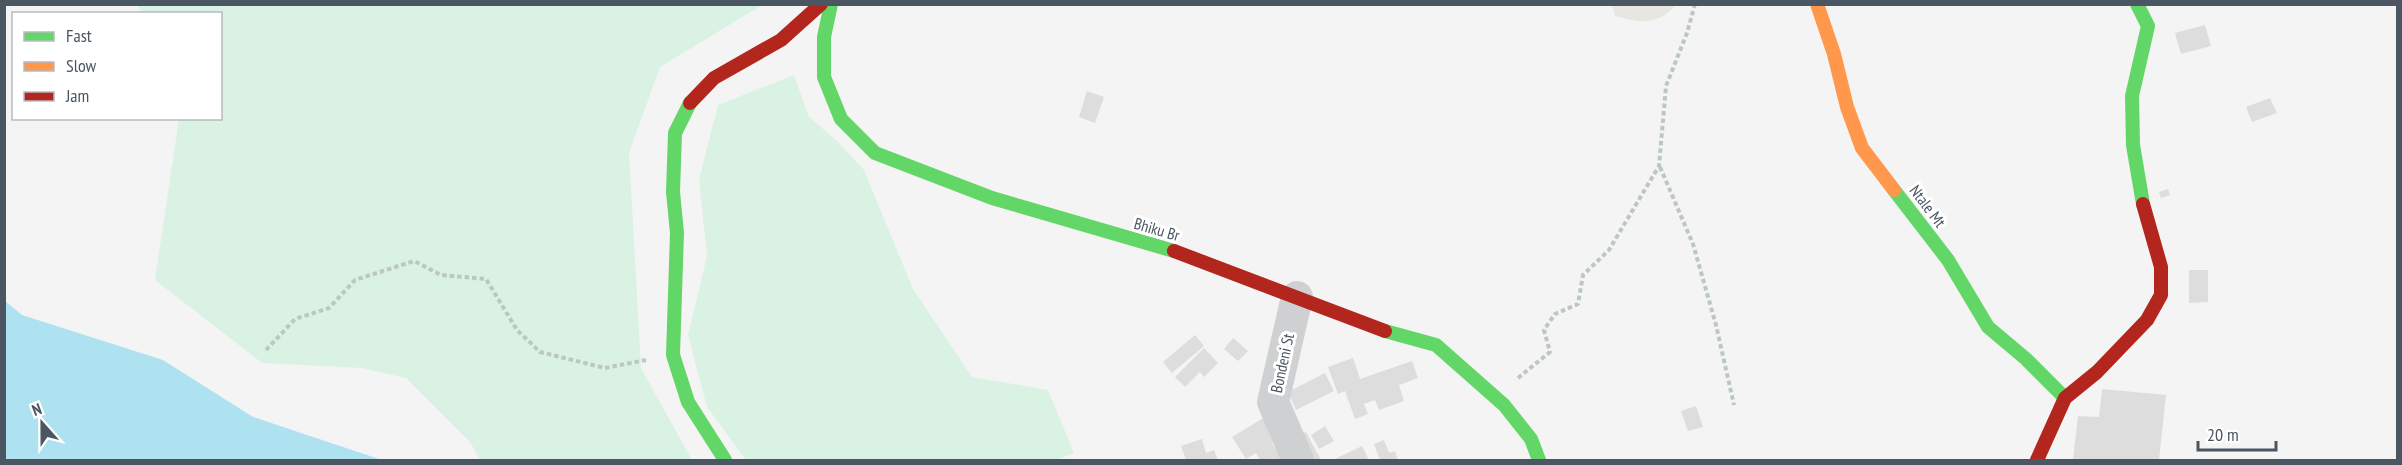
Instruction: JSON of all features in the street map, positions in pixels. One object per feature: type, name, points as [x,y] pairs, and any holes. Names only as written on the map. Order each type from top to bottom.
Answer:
[{"type":"street","points":[[724,460],[688,402],[674,355],[675,133],[689,104],[714,78],[781,40],[821,4]]},
{"type":"street","name":"Bhiku Br","points":[[831,4],[824,37],[824,77],[841,119],[875,153],[992,198],[1191,256],[1373,328],[1436,345],[1481,382],[1504,405],[1531,439],[1539,460]]},
{"type":"street","name":"Ntale Mt","points":[[1817,4],[1834,54],[1847,107],[1862,148],[1948,260],[1988,327],[2026,359],[2065,398]]},
{"type":"street","points":[[2037,460],[2065,398],[2097,372],[2147,320],[2161,295],[2162,267],[2140,194],[2133,145],[2132,96],[2148,26],[2137,4]]},
{"type":"street","name":"Bondeni St","points":[[1297,297],[1273,402],[1298,460]]},
{"type":"path","points":[[1504,405],[1519,377],[1550,352],[1544,330],[1555,314],[1578,304],[1583,275],[1609,250],[1659,166],[1666,86],[1687,33],[1695,4]]},
{"type":"path","points":[[1659,166],[1693,244],[1716,325],[1734,405]]},
{"type":"path","points":[[266,350],[295,320],[329,308],[356,280],[414,261],[441,275],[486,279],[517,330],[540,352],[605,368],[674,355]]},
{"type":"green space","points":[[137,5],[762,5],[660,67],[629,153],[641,368],[692,460],[480,460],[470,442],[406,378],[362,368],[262,363],[155,280],[179,120],[222,120],[222,12],[141,12]]},
{"type":"green space","points":[[794,75],[809,117],[837,141],[864,170],[913,289],[972,377],[1048,390],[1074,453],[1057,460],[746,460],[707,407],[688,335],[707,256],[699,180],[718,105]]},
{"type":"sand","points":[[1612,4],[1676,5],[1662,17],[1640,21],[1615,16]]},
{"type":"water","points":[[4,300],[22,315],[163,360],[253,417],[382,460],[5,460]]},
{"type":"building","points":[[2205,25],[2211,46],[2181,54],[2175,33]]},
{"type":"building","points":[[1087,91],[1104,97],[1095,123],[1079,117]]},
{"type":"building","points":[[2270,98],[2277,113],[2252,122],[2246,107]]},
{"type":"building","points":[[2168,189],[2170,195],[2161,198],[2159,192]]},
{"type":"building","points":[[2189,270],[2208,270],[2208,302],[2189,303]]},
{"type":"building","points":[[1195,335],[1204,346],[1172,373],[1163,362]]},
{"type":"building","points":[[1233,338],[1248,351],[1238,361],[1224,349]]},
{"type":"building","points":[[1204,348],[1218,363],[1204,377],[1200,372],[1185,387],[1175,377]]},
{"type":"building","points":[[1353,358],[1360,379],[1412,361],[1418,378],[1399,385],[1404,401],[1379,410],[1375,400],[1364,404],[1368,414],[1355,419],[1345,391],[1338,394],[1328,367]]},
{"type":"building","points":[[1325,373],[1334,391],[1296,410],[1288,392]]},
{"type":"building","points":[[2102,389],[2166,395],[2159,460],[2073,460],[2078,416],[2099,417]]},
{"type":"building","points":[[1696,406],[1703,427],[1688,431],[1681,411]]},
{"type":"building","points":[[1270,414],[1284,436],[1272,443],[1278,453],[1295,460],[1260,460],[1256,453],[1246,459],[1232,437]]},
{"type":"building","points":[[1325,426],[1334,441],[1319,449],[1311,435]]},
{"type":"building","points":[[1306,432],[1321,460],[1301,460],[1290,440]]},
{"type":"building","points":[[1202,439],[1206,453],[1214,450],[1218,460],[1186,460],[1181,446]]},
{"type":"building","points":[[1384,440],[1389,453],[1395,451],[1398,460],[1380,460],[1374,444]]},
{"type":"building","points":[[1362,446],[1369,460],[1333,460]]},
{"type":"traffic: fast","points":[[831,4],[824,37],[824,77],[841,119],[875,153],[992,198],[1174,251]]},
{"type":"traffic: fast","points":[[2137,4],[2148,26],[2132,96],[2133,145],[2143,204]]},
{"type":"traffic: fast","points":[[690,103],[675,133],[673,192],[677,233],[673,355],[688,402],[725,460]]},
{"type":"traffic: fast","points":[[1894,190],[1948,260],[1988,327],[2026,359],[2065,398]]},
{"type":"traffic: fast","points":[[1385,331],[1436,345],[1504,405],[1531,439],[1539,460]]},
{"type":"traffic: slow","points":[[1817,4],[1834,54],[1847,107],[1862,148],[1894,190]]},
{"type":"traffic: jam","points":[[690,103],[714,78],[781,40],[821,4]]},
{"type":"traffic: jam","points":[[2037,460],[2065,398],[2097,372],[2147,320],[2161,295],[2161,267],[2143,204]]},
{"type":"traffic: jam","points":[[1174,251],[1385,331]]}]
